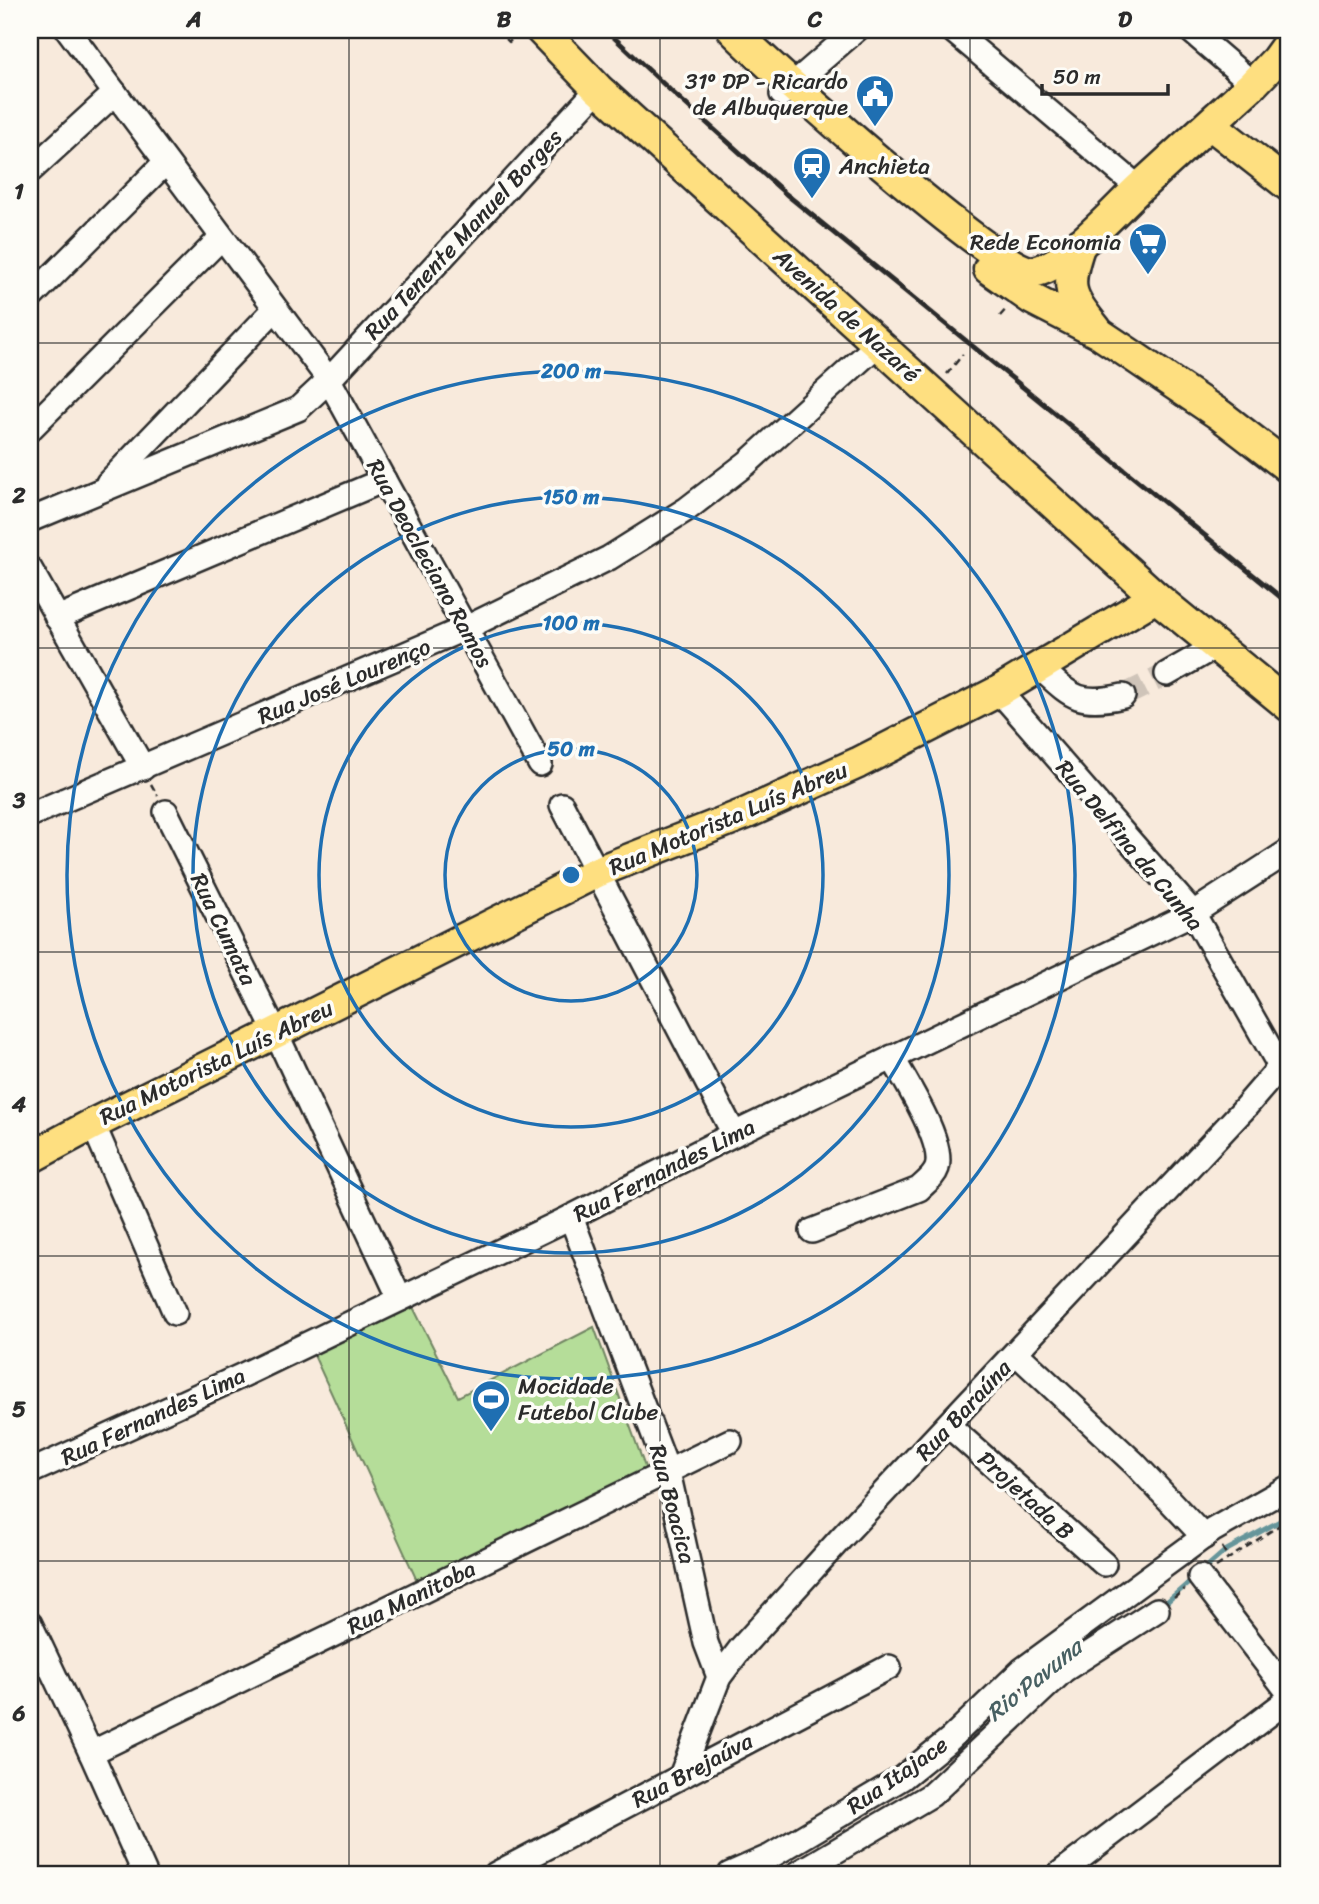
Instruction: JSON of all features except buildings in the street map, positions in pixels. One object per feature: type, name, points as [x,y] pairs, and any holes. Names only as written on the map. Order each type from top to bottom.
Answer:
[{"type":"main road","name":"Avenida de Nazaré","points":[[541,30],[598,89],[1156,597],[1289,706]]},
{"type":"main road","points":[[710,30],[955,224],[1019,270],[1027,272],[1041,270],[1080,244],[1285,55]]},
{"type":"main road","points":[[733,30],[786,90],[1001,279],[1032,299],[1100,334],[1220,415],[1289,468]]},
{"type":"main road","points":[[1210,124],[1289,186]]},
{"type":"main road","points":[[1080,244],[1072,275],[1072,296],[1100,334]]},
{"type":"main road","name":"Rua Motorista Luís Abreu","points":[[30,1158],[597,872],[747,813],[846,769],[999,691],[1156,597]]},
{"type":"street","name":"Rua Deocleciano Ramos","points":[[68,30],[328,380],[540,764]]},
{"type":"street","points":[[786,90],[856,30]]},
{"type":"street","points":[[952,30],[1139,188]]},
{"type":"street","points":[[1190,30],[1253,84]]},
{"type":"street","name":"Rua Tenente Manuel Borges","points":[[30,520],[288,414],[308,401],[598,89]]},
{"type":"street","points":[[30,171],[115,93]]},
{"type":"street","points":[[30,298],[165,163]]},
{"type":"street","points":[[30,429],[221,238]]},
{"type":"street","points":[[101,491],[275,309]]},
{"type":"street","name":"Rua José Lourenço","points":[[30,814],[466,628],[609,558],[687,509],[747,463],[878,344]]},
{"type":"street","points":[[57,618],[384,480]]},
{"type":"street","points":[[30,569],[143,768]]},
{"type":"street","points":[[1167,674],[1216,646]]},
{"type":"street","points":[[1040,667],[1071,695],[1091,701],[1123,696]]},
{"type":"street","name":"Rua Delfina da Cunha","points":[[999,691],[1193,913],[1284,1074]]},
{"type":"street","points":[[562,806],[734,1134]]},
{"type":"street","name":"Rua Cumata","points":[[166,812],[276,1033],[400,1299]]},
{"type":"street","name":"Rua Fernandes Lima","points":[[30,1472],[241,1376],[571,1217],[892,1057],[1193,913],[1289,851]]},
{"type":"street","points":[[811,1231],[919,1188],[933,1176],[938,1166],[932,1135],[892,1057]]},
{"type":"street","name":"Rua Baraúna","points":[[681,1776],[719,1677],[741,1648],[1232,1121],[1284,1074]]},
{"type":"street","points":[[93,1124],[175,1313]]},
{"type":"street","name":"Rua Boacica","points":[[571,1217],[668,1472],[706,1643],[719,1677]]},
{"type":"street","points":[[1016,1353],[1134,1462],[1204,1537]]},
{"type":"street","name":"Projetada B","points":[[949,1426],[1104,1564]]},
{"type":"street","name":"Rua Manitoba","points":[[92,1753],[730,1441]]},
{"type":"street","name":"Rua Itajace","points":[[730,1874],[771,1856],[902,1778],[949,1740],[1022,1670],[1204,1537],[1289,1487]]},
{"type":"street","points":[[1200,1577],[1289,1693]]},
{"type":"street","name":"Rua Itajace","points":[[797,1874],[931,1795],[1064,1670],[1157,1610]]},
{"type":"street","points":[[30,1624],[92,1753],[145,1874]]},
{"type":"street","name":"Rua Brejaúva","points":[[496,1874],[888,1667]]},
{"type":"street","points":[[1064,1873],[1289,1699]]},
{"type":"path","points":[[498,30],[509,43],[523,30]]},
{"type":"path","points":[[940,382],[963,354]]},
{"type":"path","points":[[143,768],[166,812]]},
{"type":"path","points":[[1157,1610],[1200,1577],[1289,1519]]},
{"type":"green space","name":"Mocidade Futebol Clube","points":[[413,1307],[458,1397],[594,1327],[646,1470],[418,1583],[313,1353]]},
{"type":"waterway","name":"Rio Pavuna","points":[[1201,1572],[1225,1551],[1289,1516]]},
{"type":"waterway","name":"Rio Pavuna","points":[[1161,1607],[1193,1579]]},
{"type":"tunnel","points":[[1123,696],[1167,674]]},
{"type":"railway","points":[[606,30],[786,194],[1289,604]]},
{"type":"place","name":"31º DP - Ricardo de Albuquerque","points":[[875,128]]},
{"type":"place","name":"Anchieta","points":[[812,200]]},
{"type":"place","name":"Rede Economia","points":[[1148,276]]},
{"type":"place","name":"Mocidade Futebol Clube","points":[[491,1433]]}]
